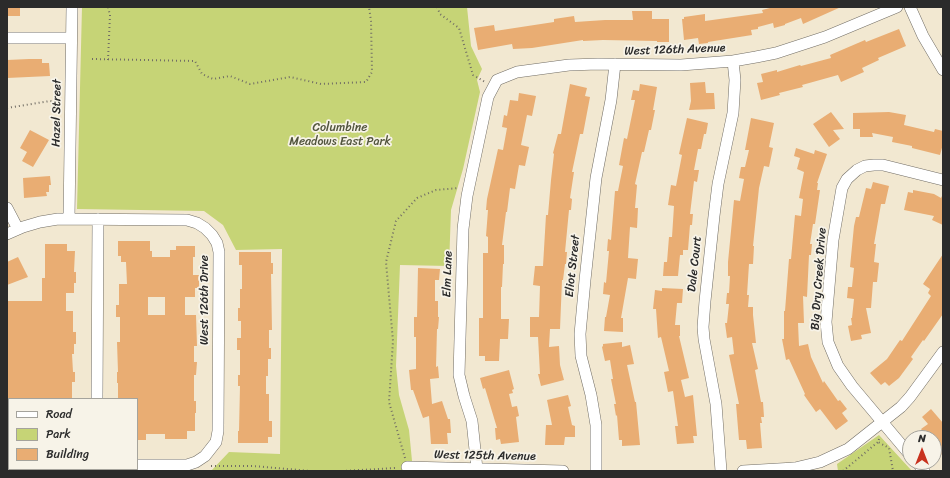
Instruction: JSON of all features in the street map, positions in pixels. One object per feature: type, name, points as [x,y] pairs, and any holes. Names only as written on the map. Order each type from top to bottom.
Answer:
[{"type":"street","name":"Hazel Street","points":[[69,219],[72,7]]},
{"type":"street","name":"West 126th Avenue","points":[[494,84],[504,76],[517,72],[569,65],[681,65],[733,61],[776,53],[818,40],[897,7]]},
{"type":"street","points":[[910,7],[923,36],[943,70]]},
{"type":"street","points":[[7,38],[71,38]]},
{"type":"street","name":"Dale Court","points":[[721,471],[716,404],[703,326],[704,301],[718,184],[733,113],[735,80],[733,61]]},
{"type":"street","name":"Eliot Street","points":[[596,471],[596,425],[591,395],[581,356],[580,334],[584,280],[596,178],[611,100],[615,64]]},
{"type":"street","name":"Elm Lane","points":[[477,469],[472,420],[459,375],[463,229],[469,187],[488,97],[494,84]]},
{"type":"street","name":"Big Dry Creek Drive","points":[[902,446],[838,366],[828,342],[826,329],[829,279],[836,219],[842,188],[850,176],[865,166],[874,164],[943,180]]},
{"type":"street","points":[[7,208],[18,229]]},
{"type":"street","name":"West 126th Drive","points":[[7,234],[40,222],[69,219],[186,220],[197,223],[205,228],[217,243],[219,252],[218,431],[216,442],[205,456],[196,462],[187,465],[138,465]]},
{"type":"street","points":[[97,398],[98,219]]},
{"type":"street","points":[[743,471],[795,468],[820,462],[848,449],[910,397],[943,352]]},
{"type":"street","name":"West 125th Avenue","points":[[407,467],[563,471]]},
{"type":"path","points":[[108,7],[110,15],[108,60]]},
{"type":"path","points":[[92,60],[195,61],[202,74],[213,79],[230,76],[250,84],[290,77],[321,84],[366,82],[372,72],[371,21],[369,7]]},
{"type":"path","points":[[437,7],[440,14],[459,28],[473,75],[494,84]]},
{"type":"path","points":[[7,108],[50,101],[70,102]]},
{"type":"path","points":[[342,471],[407,467],[390,402],[393,341],[386,262],[396,221],[417,198],[436,190],[469,187]]},
{"type":"path","points":[[843,471],[878,442],[882,422]]},
{"type":"path","points":[[878,442],[888,448],[893,471]]},
{"type":"path","points":[[209,466],[253,466],[311,471]]},
{"type":"green space","name":"Columbine Meadows East Park","points":[[82,7],[467,7],[471,46],[482,69],[477,80],[480,92],[463,169],[451,210],[449,266],[400,265],[396,366],[399,395],[409,430],[413,471],[211,471],[229,452],[280,454],[282,249],[236,250],[223,225],[204,211],[77,209]]},
{"type":"green space","points":[[879,435],[902,460],[902,470],[912,471],[838,471],[837,464]]},
{"type":"building","points":[[8,7],[20,7],[20,16],[8,16]]},
{"type":"building","points":[[774,7],[841,7],[803,24],[801,18],[774,28],[773,23],[758,27],[758,29],[751,30],[752,35],[699,44],[698,38],[684,40],[682,19],[684,19],[684,17],[705,14],[705,21],[763,13],[762,10]]},
{"type":"building","points":[[632,11],[652,11],[652,19],[669,19],[669,42],[583,40],[532,48],[513,49],[512,44],[478,50],[474,28],[494,25],[495,31],[554,22],[554,19],[574,16],[575,22],[633,20]]},
{"type":"building","points":[[899,29],[906,46],[878,58],[879,60],[862,68],[864,72],[841,82],[838,75],[802,85],[803,87],[779,93],[780,95],[761,100],[757,83],[763,82],[761,74],[777,70],[777,72],[831,58],[830,55],[865,40],[866,42]]},
{"type":"building","points":[[42,59],[42,63],[49,63],[50,76],[7,78],[7,60]]},
{"type":"building","points":[[705,82],[706,93],[714,93],[715,109],[689,110],[691,101],[690,83]]},
{"type":"building","points":[[570,84],[587,88],[585,96],[590,97],[583,134],[580,134],[572,172],[574,172],[570,198],[572,199],[571,210],[569,210],[565,252],[567,252],[566,264],[562,280],[560,329],[550,329],[549,347],[559,346],[560,365],[564,380],[541,386],[538,374],[540,374],[538,337],[530,337],[530,317],[539,317],[540,286],[533,285],[535,266],[543,266],[546,215],[548,215],[553,153],[558,134],[561,134]]},
{"type":"building","points":[[640,84],[657,87],[651,130],[649,130],[644,152],[642,152],[635,184],[637,185],[635,208],[638,208],[637,228],[630,227],[628,258],[638,259],[636,279],[628,278],[621,318],[623,318],[623,332],[604,331],[605,317],[610,295],[603,294],[604,282],[606,283],[609,251],[607,251],[608,239],[611,240],[615,191],[618,191],[623,166],[619,165],[624,138],[627,139],[635,100],[631,100],[633,90],[639,91]]},
{"type":"building","points":[[519,93],[536,96],[532,116],[527,115],[521,145],[529,147],[525,166],[519,165],[515,189],[510,188],[502,245],[504,245],[504,264],[501,287],[501,319],[509,319],[508,339],[500,339],[499,361],[485,361],[485,356],[479,356],[479,318],[483,318],[483,253],[488,253],[488,237],[486,236],[488,210],[486,210],[487,199],[498,149],[503,150],[507,128],[502,127],[504,115],[507,116],[510,100],[518,101]]},
{"type":"building","points":[[831,112],[844,129],[833,130],[840,139],[829,147],[813,124]]},
{"type":"building","points":[[889,112],[906,115],[904,125],[934,132],[935,129],[943,131],[943,144],[940,155],[912,148],[912,146],[892,142],[893,137],[872,133],[873,137],[860,137],[860,129],[853,129],[853,113]]},
{"type":"building","points":[[687,118],[708,123],[701,149],[698,149],[694,170],[699,170],[697,182],[694,181],[690,214],[693,214],[692,225],[690,225],[688,250],[683,250],[683,255],[680,255],[678,276],[663,276],[664,262],[667,262],[669,237],[672,237],[674,206],[668,205],[671,185],[676,186],[682,155],[679,154]]},
{"type":"building","points":[[751,118],[774,123],[769,147],[773,148],[769,167],[764,166],[759,188],[753,246],[753,264],[749,264],[747,295],[749,295],[748,307],[753,307],[756,343],[752,343],[758,369],[755,370],[761,402],[763,402],[764,417],[761,417],[762,423],[760,423],[762,448],[747,449],[746,440],[739,440],[736,404],[739,404],[729,355],[734,354],[732,337],[727,338],[725,323],[727,323],[729,304],[726,304],[727,293],[729,293],[730,276],[728,276],[728,262],[734,200],[740,201],[744,179],[739,178],[741,167],[745,167],[749,150],[745,150]]},
{"type":"building","points":[[30,130],[49,140],[33,167],[22,161],[27,152],[20,148]]},
{"type":"building","points":[[796,148],[814,154],[815,150],[827,154],[817,183],[817,190],[820,190],[815,224],[813,224],[810,244],[812,244],[811,255],[809,255],[807,297],[803,296],[804,323],[798,323],[799,346],[808,344],[811,357],[823,383],[824,381],[838,401],[840,400],[847,409],[842,413],[848,421],[836,430],[820,409],[816,412],[804,395],[805,394],[789,359],[786,360],[782,339],[784,339],[784,311],[795,215],[801,216],[803,199],[799,198],[804,172],[797,169],[800,158],[794,156]]},
{"type":"building","points":[[50,176],[51,185],[49,185],[49,192],[46,192],[47,196],[24,198],[23,178]]},
{"type":"building","points":[[873,182],[889,186],[885,204],[881,204],[874,244],[876,244],[874,262],[879,263],[877,282],[873,282],[871,308],[866,308],[871,333],[861,335],[862,339],[851,341],[848,326],[852,325],[851,318],[854,299],[847,298],[848,287],[852,287],[854,268],[850,267],[854,226],[856,217],[859,217],[866,188],[871,189]]},
{"type":"building","points":[[913,190],[934,194],[941,198],[943,194],[943,225],[932,220],[934,216],[904,210],[908,192],[913,193]]},
{"type":"building","points":[[118,241],[150,241],[150,251],[152,251],[152,257],[170,257],[170,250],[176,250],[176,246],[195,246],[195,257],[193,257],[193,275],[199,275],[199,288],[195,288],[195,297],[185,297],[185,315],[196,315],[197,346],[194,346],[194,362],[197,362],[196,375],[194,375],[194,401],[196,401],[196,413],[195,431],[187,431],[187,439],[165,439],[165,434],[146,434],[146,440],[138,440],[138,398],[118,398],[117,342],[120,342],[120,317],[116,317],[116,305],[119,305],[119,284],[127,284],[126,262],[121,262],[121,256],[118,256]],"holes":[[[148,297],[165,297],[165,315],[148,315]]]},
{"type":"building","points":[[45,244],[67,244],[67,251],[75,251],[74,272],[76,272],[74,293],[66,293],[66,311],[73,311],[73,332],[76,332],[76,344],[74,344],[74,354],[72,354],[75,382],[72,382],[72,398],[7,399],[7,301],[42,301],[42,278],[45,278]]},
{"type":"building","points":[[239,252],[271,252],[271,263],[273,263],[273,274],[271,274],[272,330],[269,330],[269,348],[271,348],[271,359],[268,359],[268,376],[266,376],[266,394],[269,394],[269,421],[272,421],[272,437],[268,437],[268,443],[238,443],[240,386],[238,386],[238,375],[240,375],[240,350],[237,350],[237,338],[241,338],[241,321],[238,321],[238,308],[240,308],[240,289],[242,289],[242,265],[239,265]]},
{"type":"building","points":[[943,254],[943,314],[911,357],[913,359],[899,378],[889,386],[885,382],[881,385],[870,373],[887,359],[900,340],[902,341],[931,296],[928,293],[930,289],[923,284]]},
{"type":"building","points":[[18,257],[28,277],[7,285],[7,262]]},
{"type":"building","points":[[418,268],[440,269],[439,280],[435,280],[435,301],[438,301],[439,317],[437,329],[436,367],[438,366],[439,378],[430,379],[432,404],[442,401],[448,419],[450,419],[451,433],[447,433],[448,444],[431,444],[429,416],[423,418],[413,390],[411,390],[409,370],[416,369],[416,337],[414,337],[414,317],[417,317]]},
{"type":"building","points":[[662,288],[683,289],[682,303],[677,303],[675,325],[680,325],[679,336],[689,378],[681,380],[685,397],[693,395],[697,436],[693,436],[694,443],[677,444],[675,426],[678,426],[673,391],[668,392],[664,372],[669,371],[661,337],[658,338],[656,309],[653,309],[655,290],[662,291]]},
{"type":"building","points":[[622,342],[622,347],[630,345],[634,364],[627,365],[636,402],[640,445],[622,446],[622,440],[619,440],[610,360],[605,361],[602,347],[603,344]]},
{"type":"building","points":[[509,370],[514,389],[512,390],[513,393],[509,394],[512,407],[517,406],[519,416],[516,417],[519,442],[501,444],[500,439],[496,440],[495,428],[497,428],[485,388],[483,389],[480,378]]},
{"type":"building","points":[[568,395],[571,406],[568,407],[572,425],[575,426],[575,437],[565,437],[564,445],[545,445],[546,425],[552,425],[547,400]]},
{"type":"building","points":[[931,409],[943,423],[943,456],[942,430],[922,430],[921,429],[928,424],[922,417]]}]
